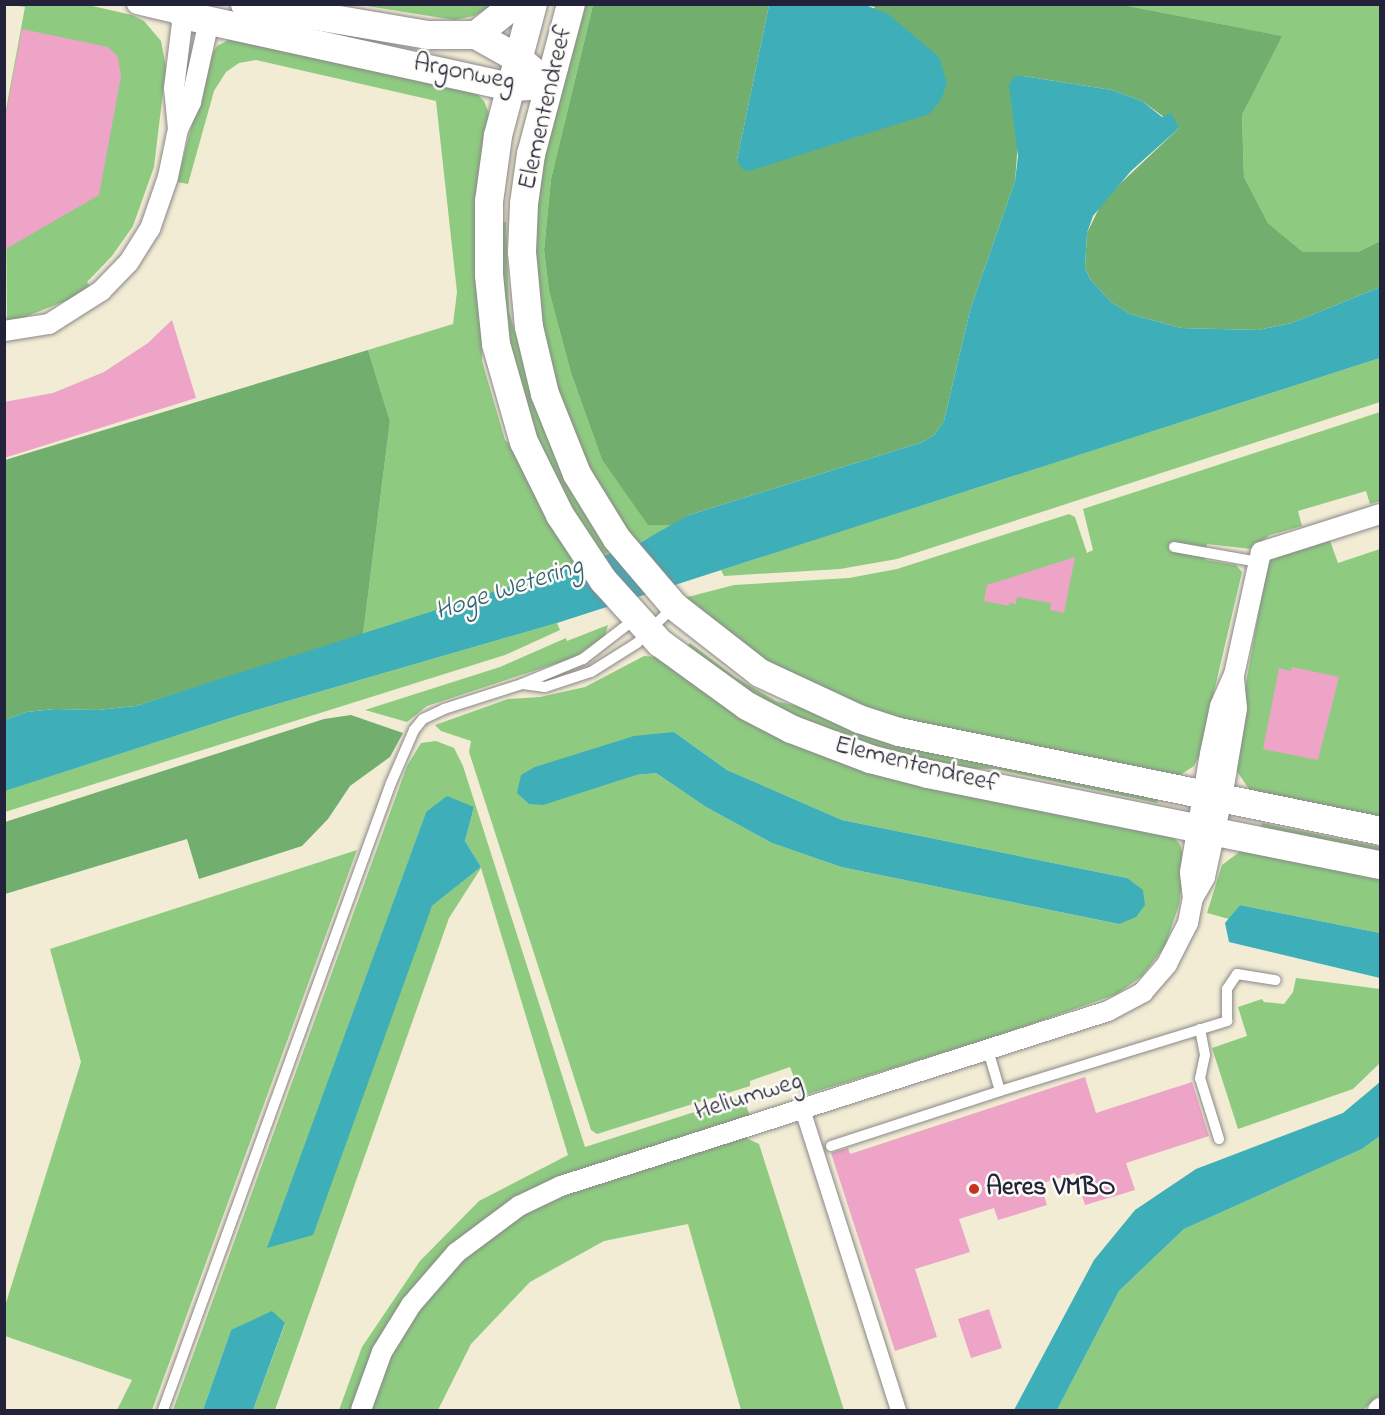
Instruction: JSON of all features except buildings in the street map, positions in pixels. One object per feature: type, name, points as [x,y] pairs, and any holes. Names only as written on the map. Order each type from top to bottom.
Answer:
[{"type":"main road","name":"Argonweg","points":[[245,4],[429,35],[476,35],[519,58],[548,85]]},
{"type":"main road","points":[[476,35],[515,4]]},
{"type":"main road","name":"Elementendreef","points":[[533,4],[498,136],[489,202],[489,275],[496,344],[524,442],[581,550],[642,625],[706,680],[747,706],[841,750],[928,774],[1380,865]]},
{"type":"main road","name":"Elementendreef","points":[[571,4],[548,85],[524,204],[522,252],[529,327],[559,434],[577,474],[617,539],[674,606],[760,673],[859,719],[899,732],[1380,831]]},
{"type":"main road","name":"Argonweg","points":[[197,11],[511,87],[548,85]]},
{"type":"street","name":"Argonweg","points":[[137,4],[197,11]]},
{"type":"street","points":[[178,129],[174,88],[197,11]]},
{"type":"street","points":[[4,331],[49,324],[101,291],[129,262],[150,229],[168,177],[178,129],[191,102],[197,11]]},
{"type":"street","points":[[1258,562],[1261,552],[1380,514]]},
{"type":"street","name":"Heliumweg","points":[[361,1410],[382,1352],[411,1305],[433,1277],[483,1230],[561,1186],[1108,1011],[1143,992],[1167,964],[1180,942],[1193,898],[1205,877],[1206,830],[1212,797],[1237,708],[1234,675],[1258,562]]},
{"type":"street","points":[[802,1109],[898,1410]]},
{"type":"lane","points":[[1174,547],[1258,562]]},
{"type":"lane","points":[[163,1410],[406,746],[423,719],[522,684],[583,658],[674,606]]},
{"type":"lane","points":[[522,684],[545,687],[591,672],[623,654],[642,625]]},
{"type":"lane","points":[[831,1146],[1227,1021],[1227,989],[1234,976],[1241,973],[1276,980]]},
{"type":"lane","points":[[1200,1029],[1205,1055],[1200,1078],[1219,1139]]},
{"type":"lane","points":[[988,1050],[1000,1091]]},
{"type":"green space","points":[[11,5],[88,5],[132,15],[144,21],[161,41],[166,67],[154,167],[133,226],[112,256],[87,282],[90,286],[73,298],[7,324],[5,115],[25,7]]},
{"type":"green space","points":[[360,5],[493,5],[474,16],[455,20]]},
{"type":"green space","points":[[578,5],[593,5],[551,179],[544,250],[549,291],[571,373],[602,460],[648,524],[676,525],[633,545],[566,426],[532,279],[540,151]]},
{"type":"green space","points":[[593,5],[769,5],[737,160],[875,7],[863,5],[1123,5],[1282,36],[1242,115],[1244,177],[1268,223],[1303,252],[1358,252],[1380,241],[1380,287],[1292,323],[1258,330],[1181,328],[1130,314],[1111,302],[1090,279],[1085,267],[1087,233],[1103,200],[1179,128],[1142,101],[1112,90],[1023,76],[1015,181],[970,310],[944,421],[935,434],[923,442],[689,515],[676,525],[648,525],[602,460],[571,373],[549,291],[544,250],[551,179]]},
{"type":"green space","points":[[1123,5],[1380,5],[1380,241],[1358,252],[1303,252],[1268,223],[1244,177],[1242,115],[1281,36]]},
{"type":"green space","points":[[234,37],[473,90],[484,101],[490,116],[482,361],[505,440],[516,450],[580,564],[363,635],[390,421],[368,350],[453,324],[457,292],[436,101],[256,60],[239,63],[226,72],[214,91],[188,184],[177,182],[209,59],[217,46]]},
{"type":"green space","points":[[497,222],[506,222],[509,311],[524,364],[614,551],[597,557],[558,494],[512,373]]},
{"type":"green space","points":[[368,350],[390,421],[363,635],[136,706],[97,710],[55,709],[26,712],[5,720],[5,460]]},
{"type":"green space","points":[[1380,358],[1380,402],[897,559],[840,569],[724,576],[721,570]]},
{"type":"green space","points":[[1380,412],[1380,501],[1370,504],[1366,491],[1298,511],[1302,526],[1270,535],[1251,549],[1207,544],[1205,560],[1236,565],[1242,572],[1199,756],[1194,766],[1180,775],[1169,777],[924,727],[794,681],[680,599],[734,585],[849,578],[897,569],[1069,514],[1075,517],[1087,553],[1093,550],[1083,509]]},
{"type":"green space","points":[[1329,538],[1338,563],[1380,549],[1380,820],[1251,792],[1236,770],[1246,683],[1267,566],[1272,558]]},
{"type":"green space","points":[[557,623],[560,630],[505,655],[5,812],[4,791],[243,714]]},
{"type":"green space","points":[[608,625],[605,636],[573,658],[427,706],[407,722],[365,710],[500,667],[566,638],[567,641]]},
{"type":"green space","points":[[690,643],[735,677],[776,701],[1159,794],[1157,803],[995,769],[951,768],[908,760],[793,720],[685,649]]},
{"type":"green space","points":[[644,656],[656,657],[729,706],[1170,834],[1180,844],[1185,863],[1179,905],[1165,946],[1142,976],[1117,994],[992,1038],[801,1096],[790,1067],[750,1081],[750,1086],[597,1134],[591,1130],[469,752],[471,741],[441,731],[435,725],[508,699],[540,697],[585,687]],"holes":[[[674,732],[727,770],[842,820],[1127,878],[1119,924],[841,867],[772,843],[706,807],[656,773],[636,775]]]},
{"type":"green space","points":[[351,715],[403,733],[390,757],[350,786],[328,819],[302,846],[199,879],[187,839],[5,894],[5,822],[324,719]]},
{"type":"green space","points":[[436,741],[454,748],[463,766],[585,1147],[735,1099],[745,1103],[750,1116],[503,1207],[485,1218],[442,1255],[404,1299],[369,1360],[352,1410],[339,1410],[362,1347],[420,1261],[479,1201],[568,1155],[481,868],[449,918],[275,1410],[253,1410],[285,1324],[231,1330],[203,1410],[173,1410],[407,766],[421,743]],"holes":[[[474,807],[465,841],[481,867],[432,906],[268,1248],[426,812]]]},
{"type":"green space","points":[[1262,823],[1380,847],[1380,856],[1260,832]]},
{"type":"green space","points":[[357,850],[152,1410],[117,1410],[132,1380],[5,1336],[5,1306],[81,1062],[50,949]]},
{"type":"green space","points":[[1242,850],[1380,875],[1380,933],[1240,905],[1229,919],[1207,913],[1222,865]]},
{"type":"green space","points":[[1296,978],[1380,989],[1380,1063],[1353,1089],[1238,1129],[1212,1048],[1247,1036],[1238,1007],[1262,999],[1264,1002],[1284,1004],[1293,992]]},
{"type":"green space","points":[[742,1136],[759,1144],[844,1410],[741,1410],[688,1224],[604,1241],[530,1282],[471,1344],[438,1410],[370,1410],[391,1353],[412,1317],[462,1258],[521,1215],[566,1193]]},
{"type":"green space","points":[[1380,1136],[1380,1395],[1363,1410],[1057,1410],[1119,1291],[1184,1229],[1362,1149]]},
{"type":"water","points":[[863,4],[888,14],[939,57],[947,83],[941,100],[929,114],[749,171],[742,169],[737,160],[769,5]]},
{"type":"water","name":"Hoge Wetering","points":[[1023,76],[1112,90],[1142,101],[1162,117],[1171,113],[1179,128],[1131,171],[1093,216],[1087,233],[1085,267],[1090,279],[1111,302],[1130,314],[1181,328],[1258,330],[1292,323],[1380,287],[1380,358],[557,623],[243,714],[5,791],[5,720],[26,712],[55,709],[97,710],[136,706],[580,564],[639,543],[689,515],[923,442],[935,434],[944,421],[970,310],[1015,181],[1018,156],[1009,86],[1013,77]]},
{"type":"water","points":[[674,732],[727,770],[842,820],[1127,878],[1143,890],[1145,905],[1136,917],[1119,924],[841,867],[772,843],[706,807],[656,773],[636,775],[543,805],[529,804],[517,793],[521,775],[535,767],[634,736]]},
{"type":"water","points":[[447,796],[474,807],[465,841],[481,867],[432,906],[313,1235],[267,1248],[426,812]]},
{"type":"water","points":[[1240,905],[1380,933],[1380,978],[1229,942],[1225,923]]},
{"type":"water","points":[[1380,1082],[1380,1136],[1362,1149],[1184,1229],[1119,1291],[1057,1410],[1014,1410],[1094,1260],[1135,1210],[1196,1169],[1343,1113]]},
{"type":"water","points":[[272,1311],[285,1323],[253,1410],[203,1410],[231,1330]]},
{"type":"place","name":"Aeres VMBO","points":[[974,1189]]}]
